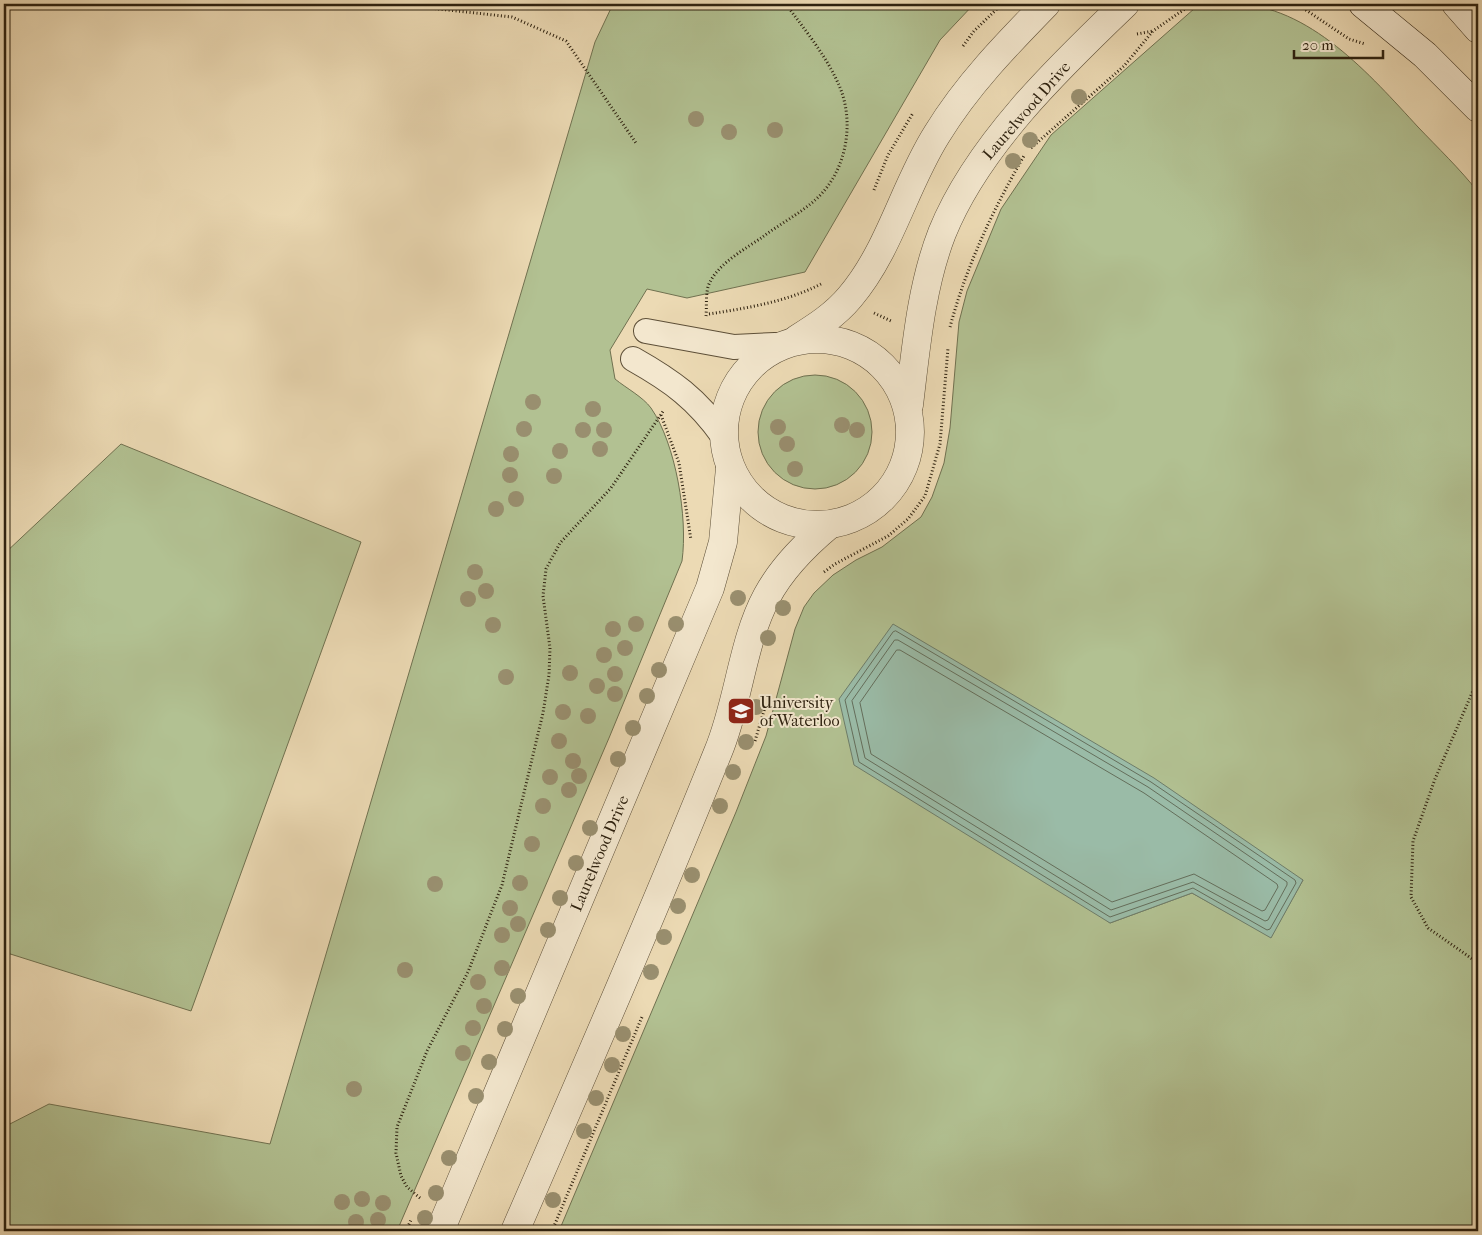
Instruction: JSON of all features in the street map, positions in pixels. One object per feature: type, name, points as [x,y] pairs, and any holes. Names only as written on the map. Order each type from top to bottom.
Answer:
[{"type":"street","points":[[829,526],[798,524],[769,514],[746,494],[730,468],[723,436],[727,404],[742,375],[785,343],[832,316],[856,290],[868,274],[881,248],[916,170],[959,99],[1046,4]]},
{"type":"street","name":"Laurelwood Drive","points":[[829,526],[858,517],[884,499],[901,474],[911,444],[909,405],[918,328],[941,236],[954,206],[985,155],[1085,43],[1125,4]]},
{"type":"street","points":[[1363,4],[1425,55],[1478,108]]},
{"type":"street","points":[[1456,4],[1478,29]]},
{"type":"street","points":[[646,331],[704,340],[734,347],[826,338],[855,346],[880,362],[909,405]]},
{"type":"street","points":[[633,359],[680,389],[704,410],[723,436]]},
{"type":"street","name":"Laurelwood Drive","points":[[440,1231],[710,588],[724,542],[730,468]]},
{"type":"street","points":[[515,1231],[662,890],[726,733],[757,616],[783,571],[812,540],[829,526]]},
{"type":"path","points":[[393,4],[512,17],[566,41],[636,143]]},
{"type":"path","points":[[786,4],[817,47],[839,84],[848,124],[842,158],[832,180],[814,200],[734,257],[717,272],[709,283],[706,314],[755,307],[807,291],[830,279]]},
{"type":"path","points":[[962,47],[1002,4]]},
{"type":"path","points":[[949,332],[961,287],[994,209],[1027,151],[1124,66],[1153,31],[1192,4]]},
{"type":"path","points":[[1297,4],[1349,39]]},
{"type":"path","points":[[873,193],[888,154],[903,127],[915,111]]},
{"type":"path","points":[[867,310],[899,325]]},
{"type":"path","points":[[819,576],[835,564],[888,536],[908,519],[925,496],[940,444],[948,342]]},
{"type":"path","points":[[420,1198],[407,1187],[401,1176],[396,1153],[397,1126],[427,1051],[468,972],[502,885],[535,751],[548,685],[550,648],[543,596],[546,569],[560,543],[611,488],[661,415],[679,463],[692,539],[689,548]]},
{"type":"path","points":[[1478,679],[1435,779],[1413,841],[1411,897],[1428,928],[1478,963]]},
{"type":"path","points":[[753,747],[762,722],[768,694]]},
{"type":"path","points":[[552,1231],[646,1008]]},
{"type":"path","points":[[417,1206],[424,1188]]},
{"type":"path","points":[[406,1231],[413,1214]]},
{"type":"shaded area","points":[[613,4],[974,4],[940,40],[805,272],[687,298],[647,289],[610,350],[615,379],[648,404],[660,423],[667,441],[678,482],[681,503],[683,524],[682,561],[609,738],[397,1231],[4,1231],[4,1127],[49,1104],[270,1144],[595,42]]},
{"type":"shaded area","points":[[1233,4],[1261,7],[1287,16],[1313,29],[1336,46],[1380,86],[1478,192],[1478,1231],[559,1231],[736,812],[766,736],[795,629],[804,607],[814,593],[833,575],[856,560],[882,547],[921,517],[932,497],[944,463],[950,428],[959,322],[967,291],[1001,209],[1051,135],[1195,8]],"holes":[[[839,699],[1303,880],[1271,937],[1192,893],[1110,923]]]},
{"type":"shaded area","points":[[815,375],[837,380],[855,392],[867,410],[872,432],[867,454],[855,472],[837,484],[815,489],[793,484],[775,472],[763,454],[758,432],[763,410],[775,392],[793,380]]},
{"type":"shaded area","points":[[121,444],[361,542],[191,1011],[4,952],[4,554]]},
{"type":"water","points":[[893,624],[1154,778],[1303,880],[1271,938],[1192,893],[1110,923],[854,765],[839,699]]},
{"type":"place","name":"University of Waterloo","points":[[741,711]]}]
